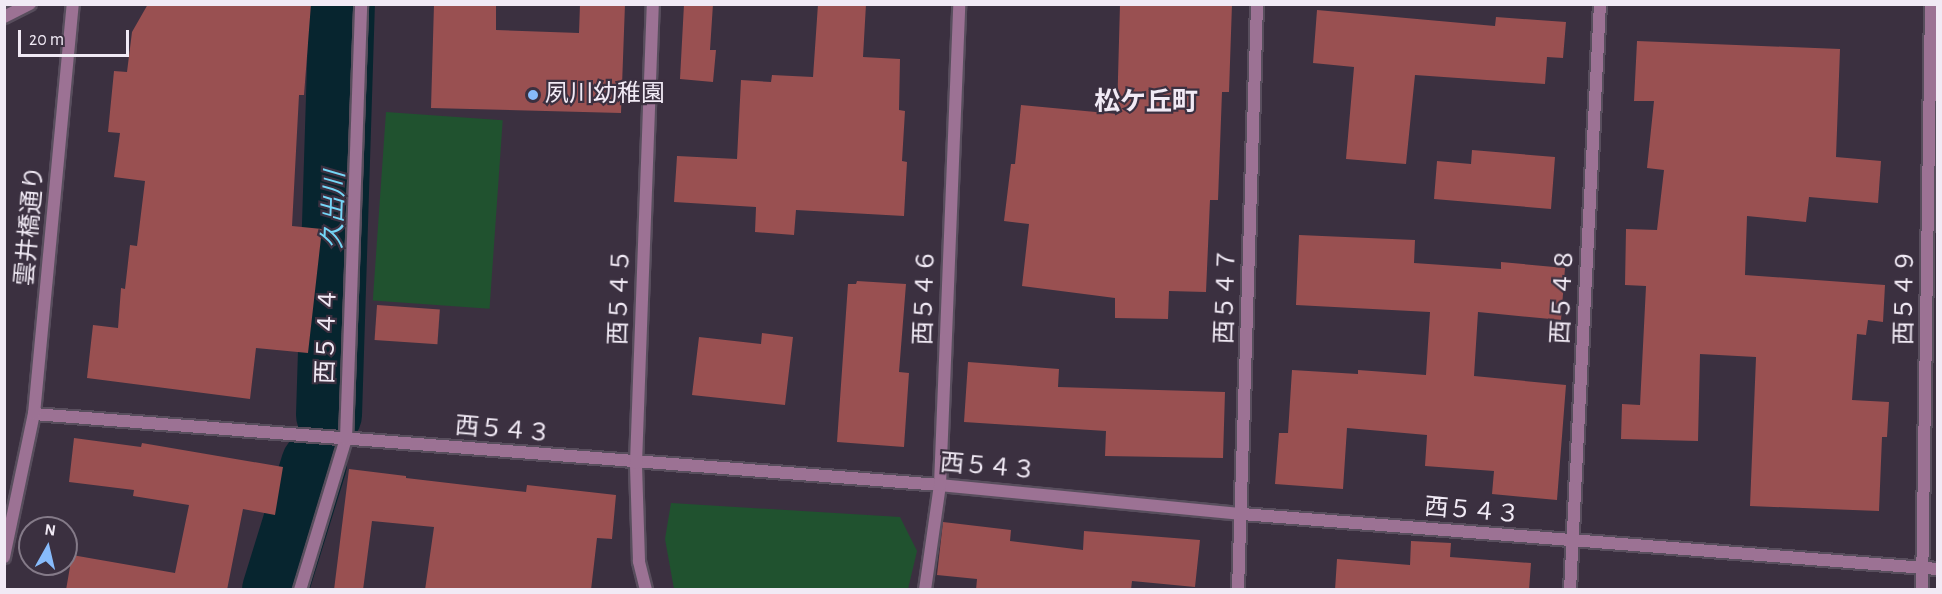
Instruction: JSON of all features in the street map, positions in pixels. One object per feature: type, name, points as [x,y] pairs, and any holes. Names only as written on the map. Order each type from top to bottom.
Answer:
[{"type":"street","points":[[4,17],[30,4]]},
{"type":"street","name":"雲井橋通り","points":[[4,557],[34,414],[73,4]]},
{"type":"street","name":"西５４４","points":[[300,590],[346,439],[361,4]]},
{"type":"street","name":"西５４５","points":[[646,590],[639,561],[636,463],[653,4]]},
{"type":"street","name":"西５４６","points":[[925,590],[940,484],[959,4]]},
{"type":"street","name":"西５４７","points":[[1238,590],[1257,4]]},
{"type":"street","name":"西５４８","points":[[1569,590],[1600,4]]},
{"type":"street","name":"西５４９","points":[[1922,590],[1931,4]]},
{"type":"street","name":"西５４３","points":[[34,414],[636,463],[940,484],[1242,514],[1572,542],[1938,569]]},
{"type":"green space","points":[[386,112],[503,120],[490,309],[373,301]]},
{"type":"green space","points":[[671,503],[900,517],[917,551],[908,589],[674,589],[665,539]]},
{"type":"building","points":[[148,4],[311,4],[304,95],[299,95],[292,226],[322,229],[308,353],[256,348],[250,399],[87,378],[93,325],[118,328],[121,288],[125,289],[130,245],[137,246],[145,181],[114,177],[120,133],[108,132],[114,71],[127,72],[132,32]]},
{"type":"building","points":[[434,4],[496,4],[496,30],[579,33],[580,4],[625,4],[621,113],[431,108]]},
{"type":"building","points":[[684,4],[713,4],[710,50],[716,50],[713,82],[680,79]]},
{"type":"building","points":[[818,4],[866,4],[863,57],[900,59],[899,110],[905,111],[902,161],[907,162],[904,216],[796,210],[794,235],[755,232],[756,207],[674,202],[677,156],[737,159],[741,80],[771,82],[772,75],[813,77]]},
{"type":"building","points":[[1120,4],[1232,4],[1229,92],[1222,92],[1218,200],[1210,200],[1206,292],[1169,291],[1168,319],[1115,318],[1115,298],[1022,286],[1029,224],[1004,221],[1011,164],[1015,164],[1021,105],[1117,114]]},
{"type":"building","points":[[1317,10],[1495,26],[1496,17],[1566,22],[1563,58],[1547,57],[1545,84],[1415,75],[1406,164],[1346,159],[1354,67],[1313,63]]},
{"type":"building","points":[[1637,41],[1840,49],[1836,157],[1881,161],[1878,203],[1809,197],[1806,222],[1747,216],[1745,275],[1885,285],[1883,322],[1868,320],[1866,335],[1857,334],[1852,400],[1889,402],[1887,437],[1882,437],[1879,511],[1750,506],[1756,357],[1700,354],[1698,441],[1621,439],[1622,404],[1640,405],[1646,286],[1625,285],[1626,229],[1657,230],[1664,170],[1647,168],[1654,101],[1634,101]]},
{"type":"building","points":[[1472,150],[1555,157],[1551,209],[1434,199],[1437,161],[1471,164]]},
{"type":"building","points":[[1299,235],[1415,240],[1414,263],[1501,269],[1501,262],[1565,268],[1561,320],[1478,312],[1474,376],[1566,385],[1557,500],[1492,494],[1494,471],[1425,466],[1427,435],[1347,428],[1343,489],[1275,484],[1279,433],[1288,433],[1292,370],[1358,374],[1358,370],[1426,375],[1430,312],[1296,305]]},
{"type":"building","points":[[857,281],[906,284],[899,372],[909,373],[904,447],[837,442],[848,284],[856,284]]},
{"type":"building","points":[[377,305],[440,309],[437,344],[375,340]]},
{"type":"building","points":[[762,333],[793,337],[785,405],[692,395],[699,337],[761,344]]},
{"type":"building","points":[[968,362],[1059,369],[1058,387],[1225,392],[1223,458],[1105,456],[1106,431],[964,422]]},
{"type":"building","points":[[74,438],[141,447],[142,443],[283,467],[275,515],[243,509],[227,590],[66,590],[68,576],[78,576],[78,556],[175,573],[189,505],[133,496],[134,490],[69,482]]},
{"type":"building","points":[[349,469],[526,492],[527,485],[616,495],[612,539],[597,538],[591,590],[425,590],[434,527],[372,521],[363,590],[334,590]]},
{"type":"building","points":[[943,522],[1011,530],[1010,541],[1083,550],[1084,531],[1200,540],[1195,587],[1132,581],[1131,590],[976,590],[977,579],[937,575]]},
{"type":"building","points":[[1411,541],[1451,543],[1450,557],[1531,563],[1529,590],[1335,590],[1337,559],[1410,565]]},
{"type":"waterway","name":"久出川","points":[[329,415],[342,4]]},
{"type":"waterway","name":"久出川","points":[[275,590],[314,464]]},
{"type":"place","name":"夙川幼稚園","points":[[533,95]]},
{"type":"district","name":"松ケ丘町","points":[[1146,103]]}]
